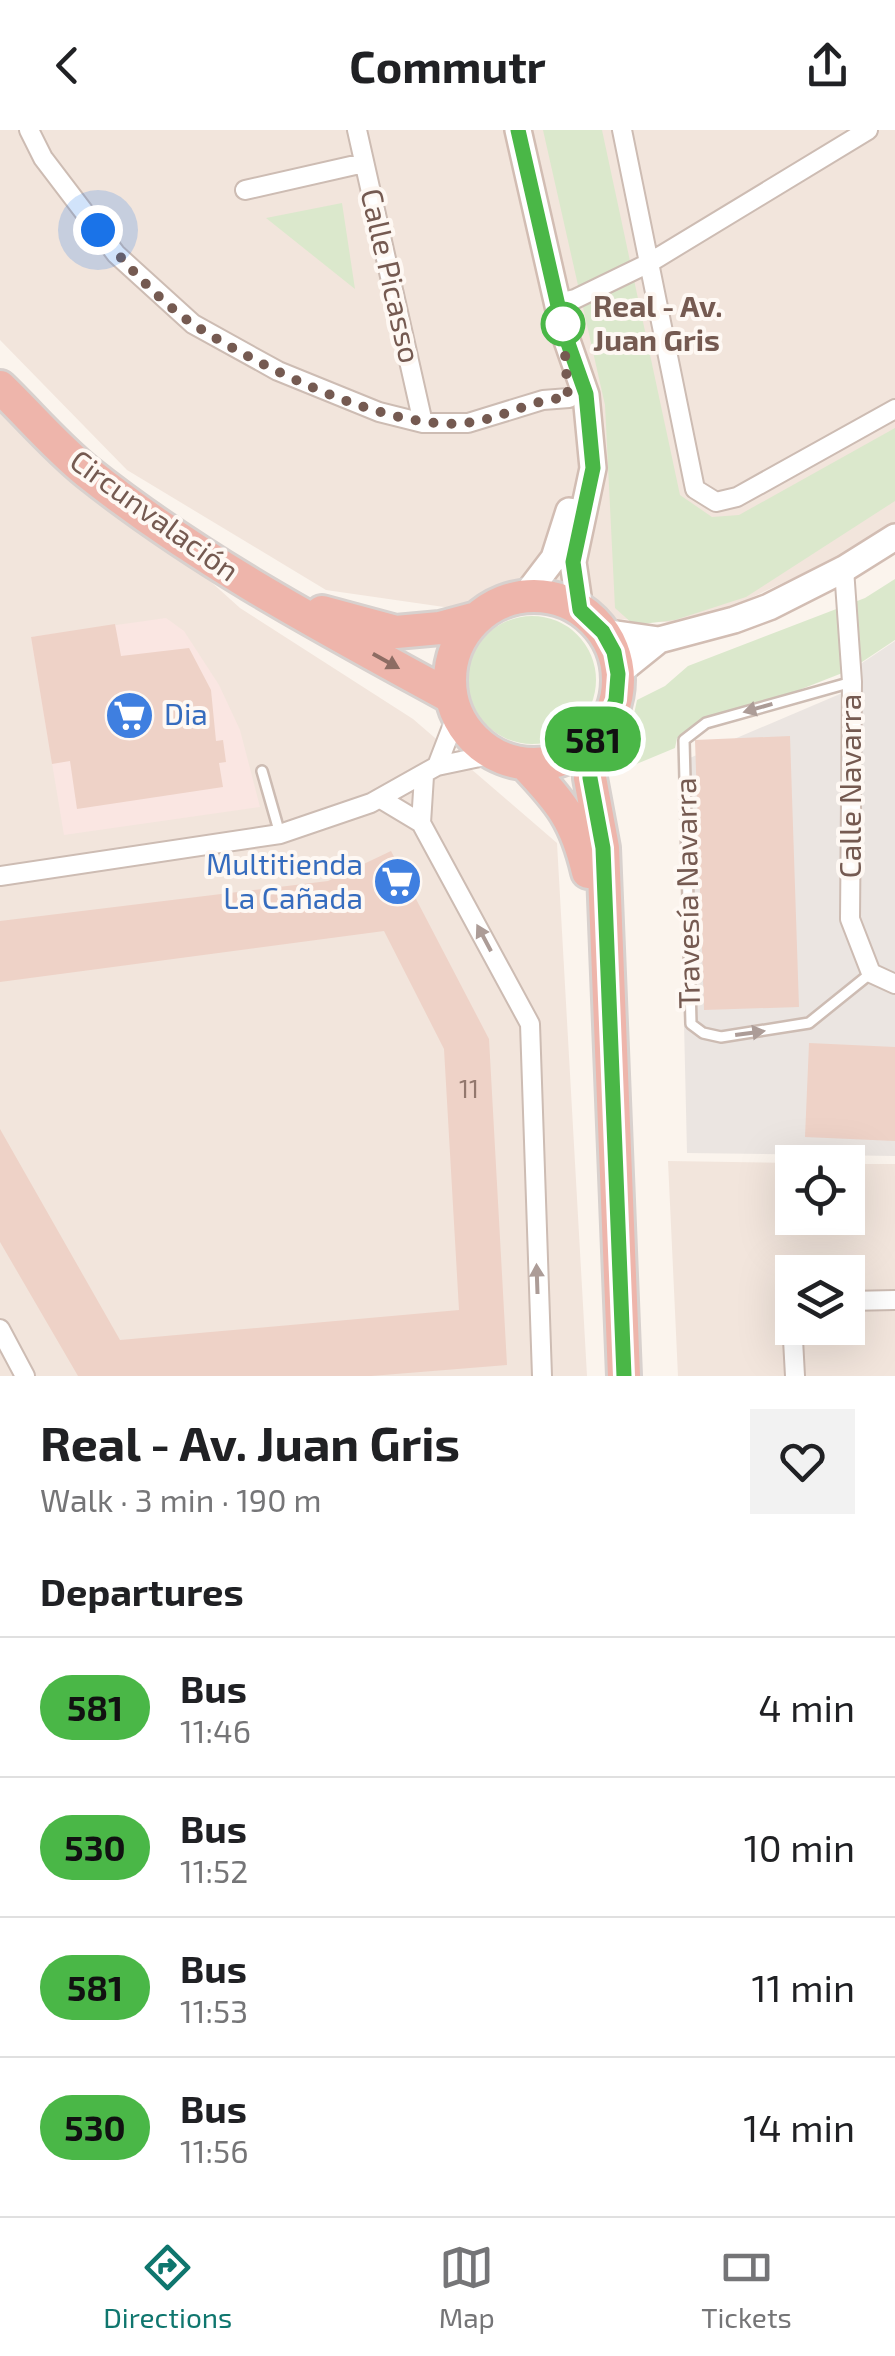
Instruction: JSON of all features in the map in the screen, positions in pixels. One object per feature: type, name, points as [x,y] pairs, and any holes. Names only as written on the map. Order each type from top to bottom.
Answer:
[{"type":"highway","name":"Circunvalación","points":[[0,387],[84,470],[200,556],[270,598]]},
{"type":"highway","points":[[270,598],[396,632],[440,628],[477,618],[508,600],[525,596],[554,598],[592,621],[614,652],[618,674],[616,700],[606,724],[589,744],[560,760],[510,759]]},
{"type":"highway","points":[[270,598],[454,705]]},
{"type":"highway","points":[[477,618],[453,654],[450,675],[454,705],[472,737],[510,759],[560,800],[579,835],[606,950]]},
{"type":"highway","points":[[589,744],[590,778],[603,848],[624,1376]]},
{"type":"street","points":[[28,130],[43,158],[116,254],[193,324],[278,371],[379,412],[424,423],[468,423],[543,400],[568,398]]},
{"type":"street","name":"Calle Picasso","points":[[356,130],[424,423]]},
{"type":"street","points":[[518,130],[564,332],[576,465],[568,520],[554,558],[525,596]]},
{"type":"street","points":[[622,130],[694,489],[716,502],[736,497],[895,409]]},
{"type":"street","points":[[558,302],[575,299],[648,263],[868,130]]},
{"type":"street","points":[[246,190],[364,164]]},
{"type":"street","points":[[564,332],[586,394],[593,468],[573,562],[592,621],[659,640]]},
{"type":"street","points":[[618,674],[659,640],[734,620],[844,569],[895,537]]},
{"type":"street","name":"Calle Navarra","points":[[844,569],[852,682],[850,920],[871,973]]},
{"type":"street","points":[[421,823],[431,771],[454,705]]},
{"type":"street","points":[[0,876],[280,834],[381,798],[431,771],[510,759]]},
{"type":"street","points":[[381,798],[421,823],[530,1024],[542,1376]]},
{"type":"street","points":[[871,973],[895,984]]},
{"type":"street","points":[[865,1301],[895,1300]]},
{"type":"street","points":[[0,1329],[25,1376]]},
{"type":"street","points":[[793,1345],[795,1376]]},
{"type":"lane","name":"Travesía Navarra","points":[[852,682],[706,723],[684,740],[690,1024],[703,1033],[721,1037],[809,1024],[871,973]]},
{"type":"lane","points":[[262,771],[280,834]]},
{"type":"shaded area","points":[[0,130],[895,130],[895,527],[867,544],[694,624],[451,608],[326,590],[127,470],[0,340]]},
{"type":"shaded area","points":[[0,392],[240,608],[413,719],[557,843],[587,1376],[0,1376]]},
{"type":"shaded area","name":"Dia","points":[[166,618],[184,631],[219,685],[240,730],[260,807],[64,835],[31,637]]},
{"type":"shaded area","points":[[895,641],[895,1156],[865,1156],[865,1145],[775,1145],[775,1154],[687,1153],[678,763],[854,688],[856,667]]},
{"type":"shaded area","points":[[668,1161],[775,1163],[775,1235],[865,1235],[865,1164],[895,1164],[895,1376],[678,1376]]},
{"type":"green space","points":[[543,130],[602,130],[680,495],[712,517],[739,515],[895,428],[895,501],[746,597],[675,620],[634,625],[615,608],[605,405]]},
{"type":"green space","points":[[342,203],[355,289],[266,218]]},
{"type":"green space","points":[[895,579],[895,640],[850,670],[677,738],[675,748],[622,770],[637,700],[665,686],[688,666],[865,598]]},
{"type":"green space","points":[[532,616],[556,621],[577,635],[591,656],[596,680],[591,704],[577,725],[556,739],[532,744],[508,739],[487,725],[473,704],[468,680],[473,656],[487,635],[508,621]]},
{"type":"building","name":"Dia","points":[[115,624],[121,656],[189,648],[211,690],[216,741],[223,740],[226,762],[219,763],[223,787],[77,809],[70,761],[52,764],[31,637]]},
{"type":"building","points":[[790,736],[799,1007],[704,1010],[695,740]]},
{"type":"building","points":[[391,851],[489,1039],[507,1365],[371,1376],[78,1376],[0,1242],[0,1129],[120,1340],[459,1310],[444,1049],[384,931],[0,982],[0,921],[328,881]]},
{"type":"building","points":[[809,1043],[895,1047],[895,1141],[805,1137]]},
{"type":"bus line","name":"581","points":[[518,130],[564,332],[586,394],[593,468],[573,562],[580,610],[603,632],[614,652],[618,674],[616,700],[606,724],[589,744],[590,778],[603,848],[624,1376]]},
{"type":"place","name":"Real - Av. Juan Gris","points":[[563,324]]},
{"type":"place","name":"Dia","points":[[129,715]]},
{"type":"place","name":"Multitienda La Cañada","points":[[398,882]]},
{"type":"route","points":[[98,230],[116,254],[193,324],[278,371],[379,412],[424,423],[468,423],[543,400],[568,398],[563,324]]}]
